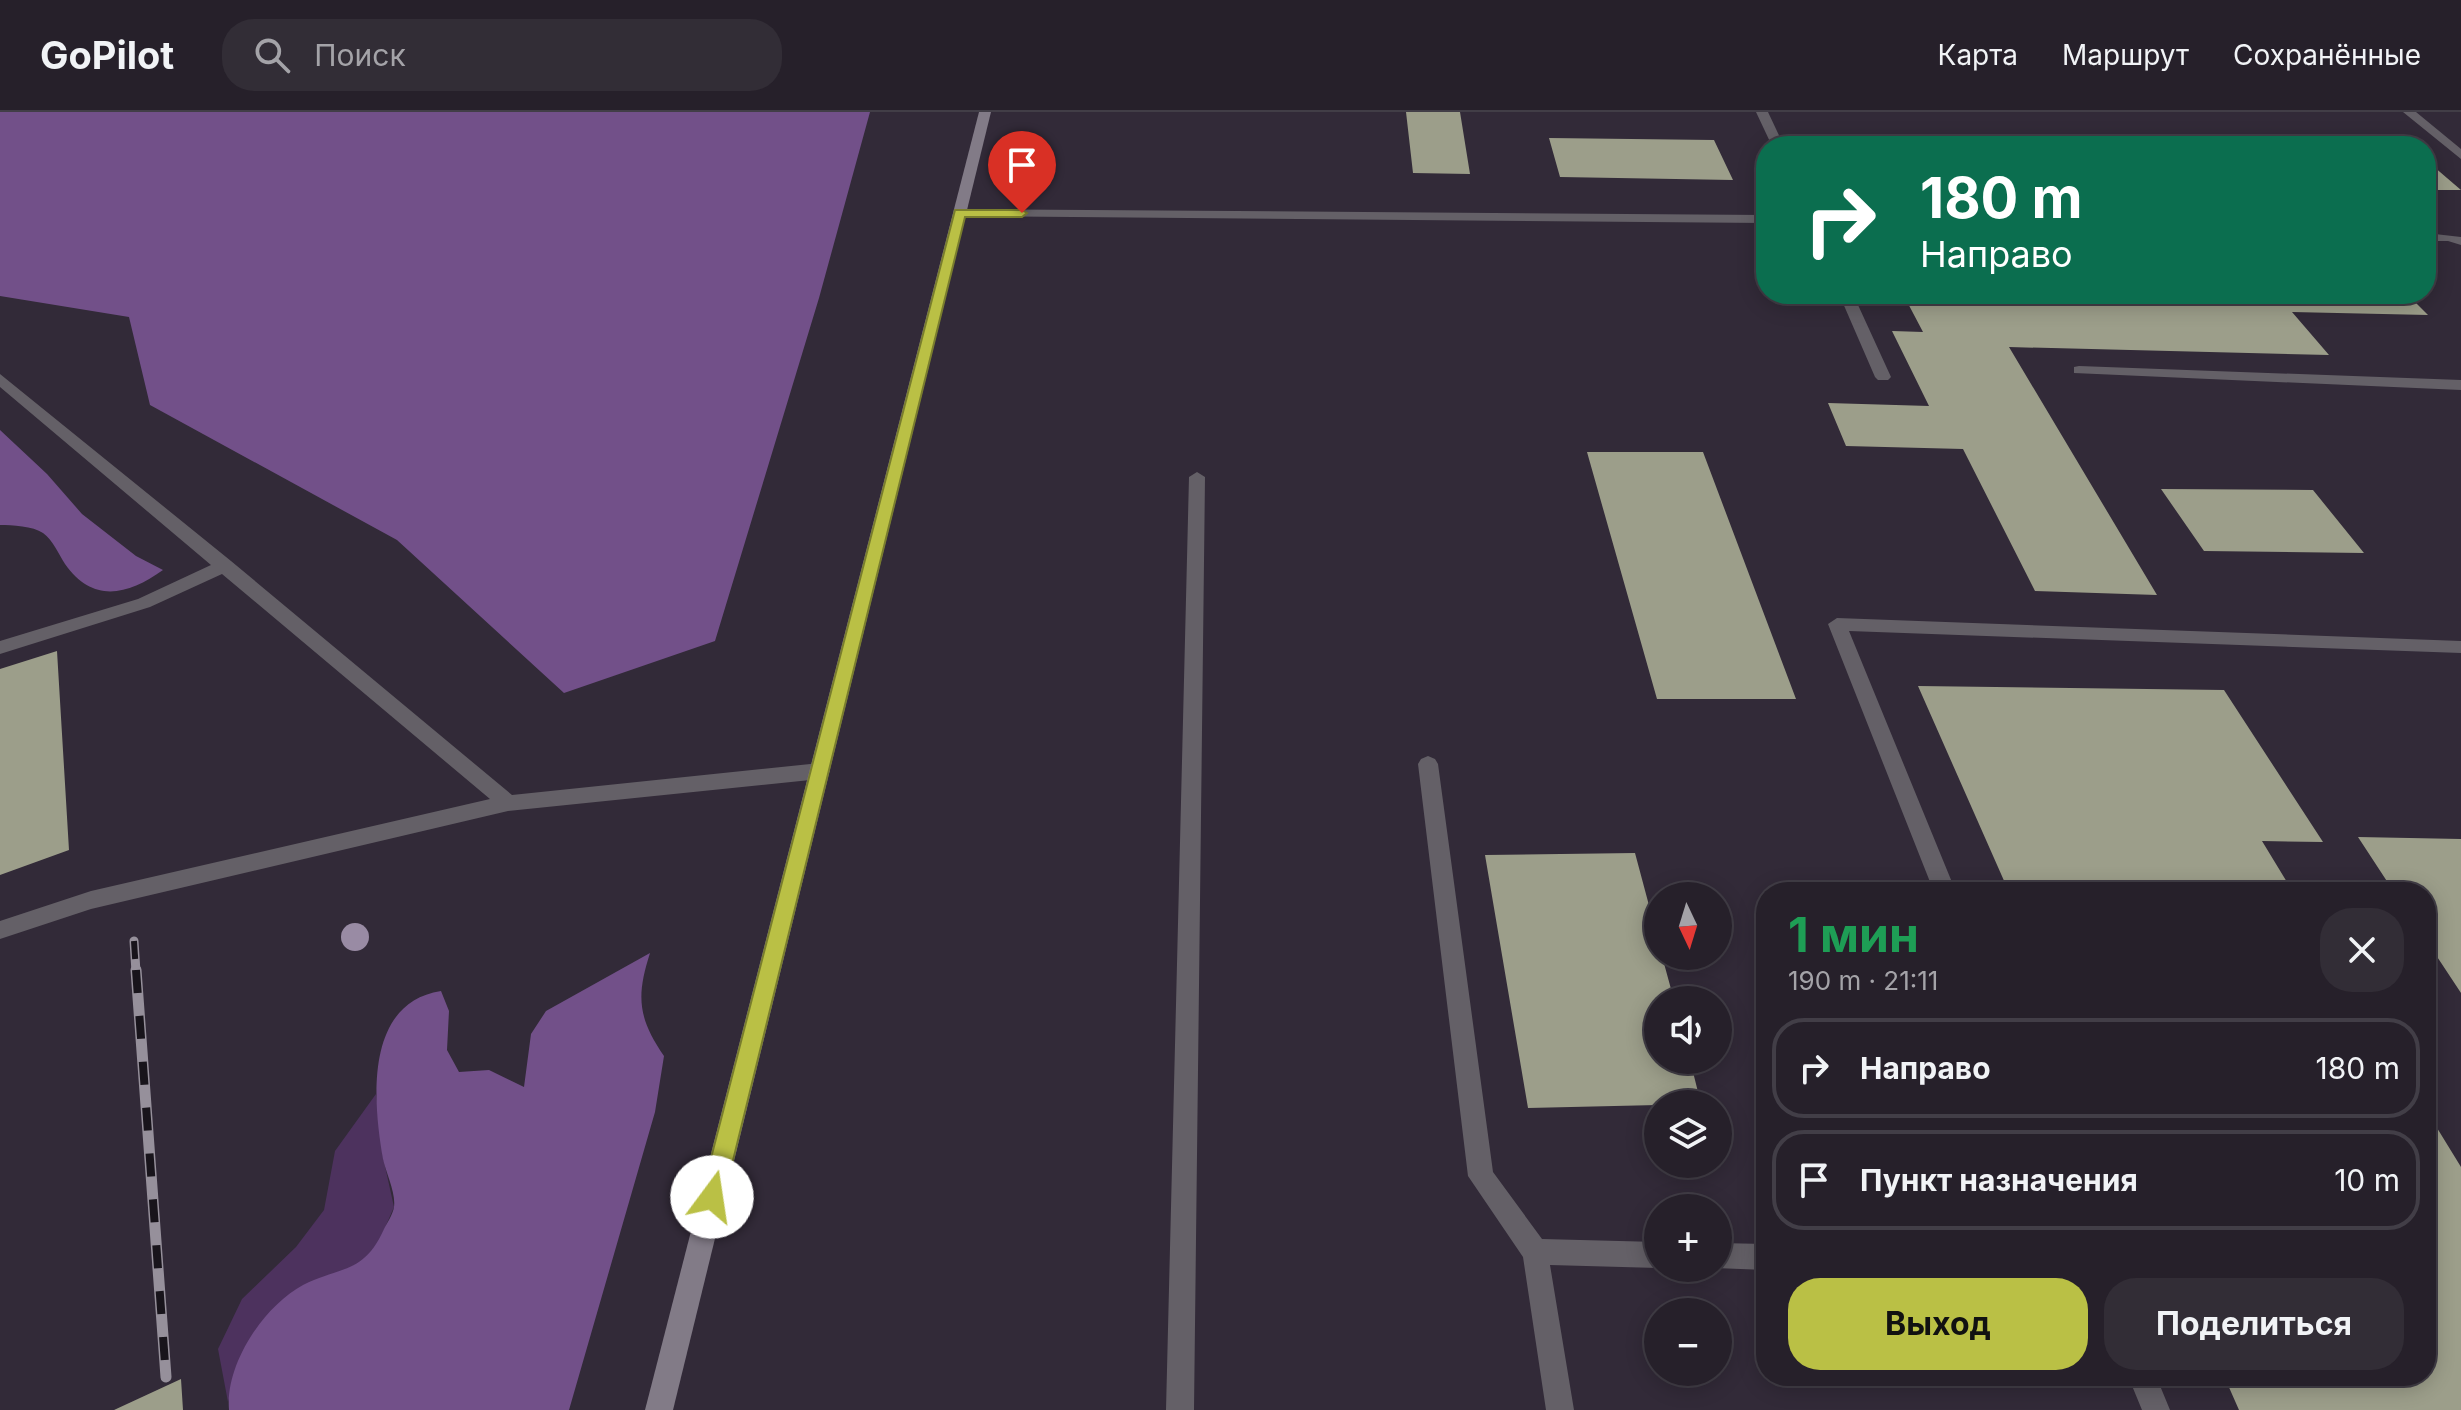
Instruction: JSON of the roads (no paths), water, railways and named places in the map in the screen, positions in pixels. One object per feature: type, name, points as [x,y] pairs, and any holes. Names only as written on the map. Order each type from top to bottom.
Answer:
[{"type":"main road","points":[[659,1410],[985,112]]},
{"type":"street","points":[[1762,112],[1773,136]]},
{"type":"street","points":[[2409,112],[2461,155]]},
{"type":"street","points":[[960,213],[1756,219]]},
{"type":"street","points":[[2436,237],[2461,241]]},
{"type":"street","points":[[1850,304],[1883,377]]},
{"type":"street","points":[[2079,370],[2461,385]]},
{"type":"street","points":[[0,379],[508,803]]},
{"type":"street","points":[[1180,1410],[1197,477]]},
{"type":"street","points":[[0,648],[144,603],[225,565]]},
{"type":"street","points":[[1941,882],[1837,624],[2461,647]]},
{"type":"street","points":[[1428,764],[1481,1176],[1535,1252],[1560,1410]]},
{"type":"street","points":[[0,930],[91,900],[508,803],[820,771]]},
{"type":"street","points":[[1535,1252],[1644,1255]]},
{"type":"street","points":[[1732,1256],[1756,1257]]},
{"type":"street","points":[[2146,1386],[2156,1410]]},
{"type":"railway","points":[[134,941],[136,972]]},
{"type":"railway","points":[[136,970],[166,1377]]}]
